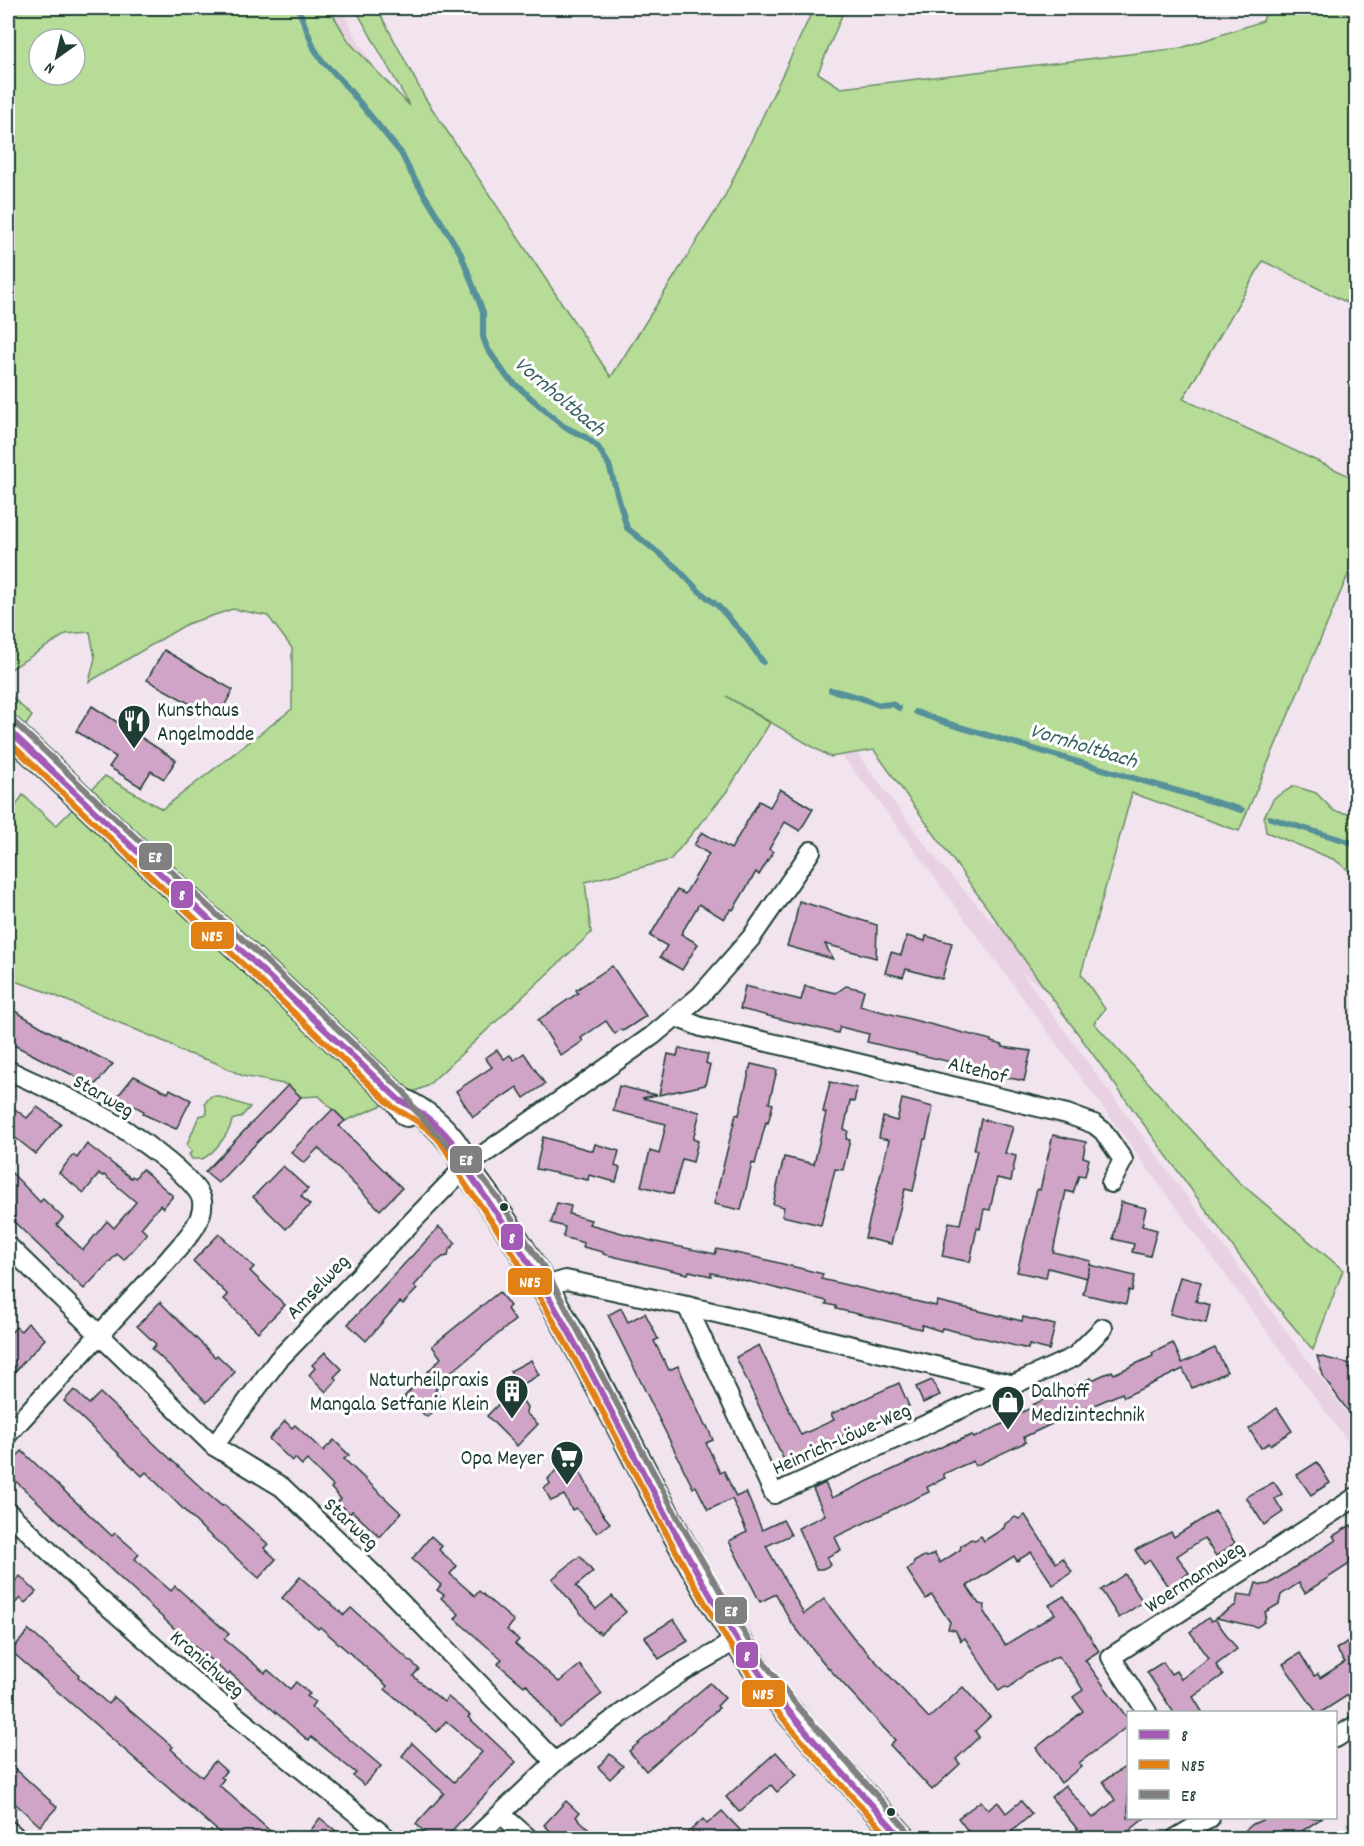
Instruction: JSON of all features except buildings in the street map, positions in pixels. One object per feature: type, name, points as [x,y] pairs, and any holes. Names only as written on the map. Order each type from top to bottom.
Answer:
[{"type":"street","points":[[8,729],[399,1100],[433,1121],[456,1147],[464,1167],[545,1286],[673,1528],[736,1639],[757,1671],[791,1713],[902,1839]]},
{"type":"street","points":[[464,1167],[676,1017],[700,996],[751,938],[811,851]]},
{"type":"street","name":"Altehof","points":[[676,1017],[701,1027],[970,1090],[1067,1114],[1094,1124],[1103,1131],[1123,1160],[1111,1183]]},
{"type":"street","name":"Starweg","points":[[8,1070],[99,1114],[179,1170],[195,1186],[202,1200],[201,1215],[193,1230],[101,1335]]},
{"type":"street","name":"Amselweg","points":[[214,1446],[278,1360],[464,1167]]},
{"type":"street","name":"Starweg","points":[[8,1246],[214,1446],[282,1487],[373,1574],[555,1762]]},
{"type":"street","points":[[545,1286],[566,1280],[687,1306],[1014,1384]]},
{"type":"street","name":"Heinrich-Löwe-Weg","points":[[687,1306],[774,1494],[1074,1357],[1103,1328]]},
{"type":"street","points":[[8,1434],[101,1335]]},
{"type":"street","name":"Woermannweg","points":[[1146,1711],[1111,1657],[1356,1497]]},
{"type":"street","name":"Kranichweg","points":[[8,1512],[95,1595],[206,1692],[387,1839]]},
{"type":"street","points":[[475,1839],[555,1762],[645,1696],[736,1639]]},
{"type":"street","points":[[1337,1737],[1356,1725]]},
{"type":"street","points":[[501,1814],[528,1839]]},
{"type":"street","points":[[1176,1839],[1208,1819]]},
{"type":"street","points":[[8,1830],[17,1839]]},
{"type":"shaded area","points":[[329,8],[341,8],[360,45],[449,186],[731,580],[941,865],[990,919],[1105,1009],[1093,1022],[1022,973],[1356,1426],[1356,1453],[877,799],[790,693],[349,42]]},
{"type":"green space","points":[[8,8],[329,8],[349,42],[410,106],[355,8],[377,8],[425,98],[611,377],[724,198],[814,8],[845,8],[818,73],[841,88],[1181,48],[1263,21],[1267,8],[1356,8],[1356,307],[1263,261],[1183,399],[1356,479],[1356,556],[1239,831],[1132,793],[1081,974],[1105,1009],[1094,1023],[1238,1181],[1343,1270],[1313,1350],[1273,1302],[874,750],[830,757],[726,696],[770,723],[728,790],[670,860],[585,882],[591,933],[427,1086],[345,1121],[319,1096],[301,1097],[288,1085],[243,1076],[39,989],[8,979],[8,817],[23,795],[56,826],[105,776],[162,809],[292,709],[292,648],[268,616],[233,609],[187,624],[89,682],[95,658],[90,632],[66,634],[8,671]]},
{"type":"green space","points":[[8,693],[32,716],[24,728],[8,713]]},
{"type":"green space","points":[[1294,786],[1316,793],[1334,811],[1356,815],[1356,876],[1335,860],[1266,832],[1264,817],[1274,798]]},
{"type":"green space","points":[[211,1096],[250,1107],[241,1117],[232,1120],[225,1136],[212,1152],[202,1159],[192,1159],[189,1154],[192,1152],[187,1145],[199,1116],[207,1114],[205,1103]]},
{"type":"waterway","name":"Vornholtbach","points":[[298,8],[314,48],[322,61],[341,80],[401,153],[461,254],[483,312],[483,337],[487,348],[507,377],[563,426],[587,438],[598,447],[609,465],[627,528],[676,567],[699,591],[718,606],[744,635],[763,662]]},
{"type":"waterway","name":"Vornholtbach","points":[[831,690],[879,705],[892,704],[899,708]]},
{"type":"waterway","name":"Vornholtbach","points":[[916,712],[946,723],[1242,810]]},
{"type":"waterway","name":"Vornholtbach","points":[[1270,818],[1356,844]]},
{"type":"transit line","name":"E8","points":[[14,722],[405,1093],[415,1110],[436,1133],[471,1163],[497,1197],[545,1269],[681,1524],[753,1648],[798,1707],[909,1832]]},
{"type":"transit line","name":"8","points":[[8,729],[399,1100],[431,1121],[451,1141],[551,1301],[704,1585],[737,1640],[794,1718],[902,1838]]},
{"type":"transit line","name":"N85","points":[[8,741],[393,1107],[421,1124],[440,1142],[463,1181],[516,1258],[548,1312],[697,1589],[746,1670],[805,1745],[890,1838]]},
{"type":"place","name":"Kunsthaus Angelmodde","points":[[134,750]]},
{"type":"place","name":"Naturheilpraxis Mangala Setfanie Klein","points":[[512,1420]]},
{"type":"place","name":"Dalhoff Medizintechnik","points":[[1008,1431]]},
{"type":"place","name":"Opa Meyer","points":[[567,1486]]}]
